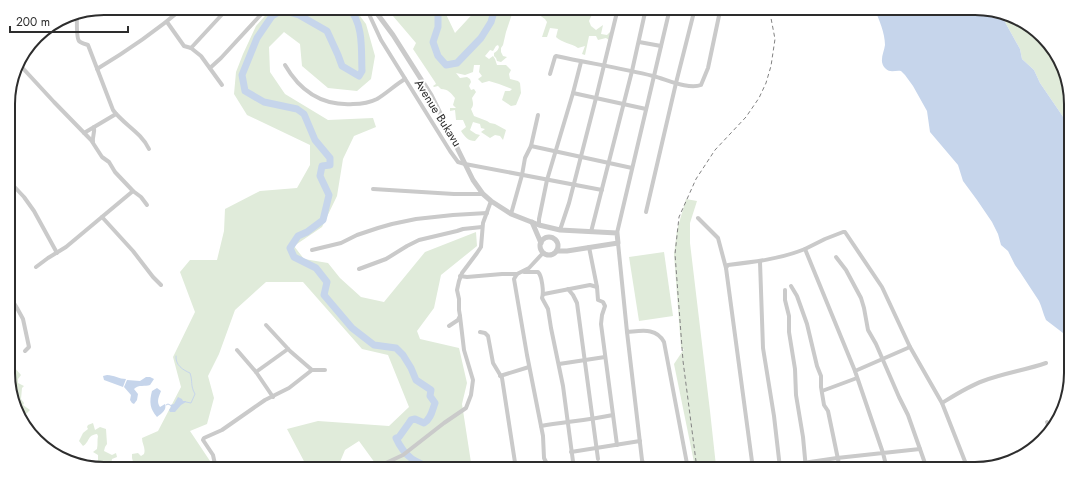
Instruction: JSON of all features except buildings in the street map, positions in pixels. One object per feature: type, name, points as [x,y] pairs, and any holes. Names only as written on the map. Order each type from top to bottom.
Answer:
[{"type":"street","points":[[97,69],[174,15]]},
{"type":"street","points":[[191,48],[222,15]]},
{"type":"street","points":[[210,68],[261,15]]},
{"type":"street","name":"Avenue Bukavu","points":[[369,15],[381,40],[458,162],[602,190]]},
{"type":"street","points":[[378,15],[393,35],[431,95],[473,180],[491,201],[511,214],[542,226],[560,230],[617,233]]},
{"type":"street","points":[[541,243],[545,238],[553,238],[560,230],[574,185],[605,66],[616,15]]},
{"type":"street","points":[[591,232],[624,104],[645,15]]},
{"type":"street","points":[[643,462],[617,233],[668,15]]},
{"type":"street","points":[[646,212],[693,15]]},
{"type":"street","points":[[550,74],[555,56],[632,71],[689,86],[699,86],[701,85],[708,68],[719,15]]},
{"type":"street","points":[[77,19],[78,39],[88,45],[113,110],[145,141],[148,149]]},
{"type":"street","points":[[166,22],[184,46],[191,48],[201,56],[222,85]]},
{"type":"street","points":[[639,42],[661,46]]},
{"type":"street","points":[[557,251],[558,245],[542,226],[539,219],[547,180],[581,62]]},
{"type":"street","points":[[285,65],[298,85],[308,92],[327,102],[346,105],[358,104],[376,99],[405,79]]},
{"type":"street","points":[[23,68],[84,133],[102,157],[109,162],[115,172],[133,191],[141,197],[147,205]]},
{"type":"street","points":[[573,93],[646,109]]},
{"type":"street","points":[[84,133],[116,114]]},
{"type":"street","points":[[511,214],[522,175],[525,158],[531,146],[538,115]]},
{"type":"street","points":[[93,144],[95,132],[94,127]]},
{"type":"street","points":[[531,146],[632,168]]},
{"type":"street","points":[[15,187],[34,211],[56,253]]},
{"type":"street","points":[[373,189],[454,194],[484,194]]},
{"type":"street","points":[[36,267],[66,247],[133,191]]},
{"type":"street","points":[[388,462],[403,455],[466,408],[469,402],[473,380],[464,350],[457,289],[460,276],[480,247],[482,241],[482,227],[491,201]]},
{"type":"street","points":[[312,250],[341,243],[358,235],[392,224],[423,218],[487,213]]},
{"type":"street","points":[[102,217],[161,285]]},
{"type":"street","points":[[698,218],[718,238],[726,268],[752,462]]},
{"type":"street","points":[[532,222],[541,243],[540,247],[543,253],[549,255],[554,254],[557,251],[618,243]]},
{"type":"street","points":[[359,269],[386,258],[419,240],[457,231],[463,228],[482,227]]},
{"type":"street","points":[[726,268],[728,266],[760,262],[790,255],[825,239],[845,232],[882,287],[910,347],[942,403],[965,462]]},
{"type":"street","points":[[589,247],[598,300],[603,302],[605,306],[601,323],[617,445]]},
{"type":"street","points":[[805,249],[855,371],[885,462]]},
{"type":"street","points":[[543,253],[529,268],[514,278],[529,367],[541,426],[544,458],[546,462]]},
{"type":"street","points":[[836,257],[846,270],[861,298],[868,330],[876,344],[898,397],[908,415],[925,462]]},
{"type":"street","points":[[760,262],[763,348],[774,416],[779,462]]},
{"type":"street","points":[[460,276],[467,277],[540,273],[544,294],[542,298],[548,309],[563,386],[573,462]]},
{"type":"street","points":[[544,294],[590,285],[597,287]]},
{"type":"street","points":[[791,286],[797,296],[808,324],[817,366],[821,376],[820,385],[824,405],[828,411],[832,427],[838,462]]},
{"type":"street","points":[[568,289],[577,303],[598,459]]},
{"type":"street","points":[[785,290],[789,316],[789,332],[795,369],[796,395],[806,462],[920,449]]},
{"type":"street","points":[[15,305],[23,319],[29,346],[25,351]]},
{"type":"street","points":[[449,326],[458,320],[460,316]]},
{"type":"street","points":[[266,324],[288,349],[312,370]]},
{"type":"street","points":[[627,332],[648,331],[657,333],[664,342],[687,462]]},
{"type":"street","points":[[480,332],[485,333],[488,336],[494,363],[502,381],[515,462]]},
{"type":"street","points":[[855,371],[910,347]]},
{"type":"street","points":[[256,372],[288,349]]},
{"type":"street","points":[[237,350],[256,372],[273,397]]},
{"type":"street","points":[[559,364],[605,357]]},
{"type":"street","points":[[942,403],[967,388],[983,381],[1033,368],[1046,363]]},
{"type":"street","points":[[500,376],[529,367]]},
{"type":"street","points":[[214,462],[213,455],[203,439],[222,430],[265,400],[289,388],[312,370],[325,370]]},
{"type":"street","points":[[822,391],[857,378]]},
{"type":"street","points":[[541,426],[593,420],[613,415]]},
{"type":"street","points":[[572,452],[640,441]]},
{"type":"green space","points":[[266,15],[359,15],[366,24],[375,56],[371,79],[357,91],[328,88],[302,66],[300,44],[284,32],[269,47],[270,72],[285,94],[328,120],[373,118],[376,127],[354,136],[343,159],[337,196],[322,227],[294,246],[304,259],[328,263],[340,278],[361,297],[384,302],[425,252],[476,232],[477,246],[441,275],[434,308],[417,331],[420,339],[459,348],[467,383],[462,404],[471,462],[374,462],[359,441],[345,450],[340,462],[304,462],[287,429],[318,421],[389,426],[409,407],[388,355],[362,349],[303,282],[266,282],[235,310],[219,354],[208,376],[214,398],[207,424],[190,431],[211,462],[133,462],[132,454],[138,453],[141,456],[144,454],[145,450],[142,438],[158,431],[181,387],[173,357],[195,312],[180,272],[190,260],[217,260],[224,231],[225,209],[260,191],[297,188],[310,165],[310,145],[247,115],[234,94],[236,72],[256,26]]},
{"type":"green space","points":[[392,15],[446,15],[455,33],[472,15],[512,15],[501,48],[503,56],[507,57],[501,62],[497,61],[494,53],[499,47],[498,45],[493,51],[490,50],[485,56],[489,59],[493,56],[497,65],[506,65],[511,70],[509,74],[510,79],[520,83],[521,93],[516,105],[511,106],[502,100],[505,91],[510,91],[512,89],[489,81],[482,83],[478,79],[482,76],[479,72],[480,65],[474,65],[473,72],[465,75],[456,73],[460,78],[467,77],[470,79],[471,82],[469,86],[471,90],[474,89],[476,92],[472,98],[473,105],[471,109],[474,116],[506,130],[503,140],[500,136],[495,135],[490,138],[481,132],[485,129],[481,128],[480,124],[473,122],[470,130],[480,135],[475,141],[465,137],[461,131],[466,127],[463,120],[456,120],[455,110],[450,111],[450,108],[456,108],[453,105],[455,98],[451,93],[441,89],[438,86],[433,86],[436,84],[435,82],[413,49],[416,43]]},
{"type":"green space","points":[[539,15],[592,15],[589,21],[591,26],[596,30],[603,25],[601,34],[607,35],[611,31],[609,40],[606,38],[598,40],[596,36],[589,36],[585,55],[582,54],[585,46],[578,48],[561,41],[556,37],[558,29],[550,28],[547,37],[542,37],[547,22]]},
{"type":"green space","points":[[1004,20],[1029,33],[1046,50],[1061,81],[1064,118],[1040,83],[1034,70],[1022,59],[1020,49]]},
{"type":"green space","points":[[686,199],[697,201],[690,223],[690,243],[716,462],[694,462],[674,364],[684,349],[681,348],[674,255],[677,230]]},
{"type":"green space","points":[[664,252],[673,316],[639,321],[629,257]]},
{"type":"green space","points":[[15,368],[21,375],[18,379],[18,383],[24,386],[22,388],[21,399],[24,403],[23,405],[30,410],[26,414],[18,396]]},
{"type":"green space","points":[[93,423],[95,430],[100,427],[106,429],[107,444],[104,451],[112,455],[116,453],[117,457],[112,459],[112,462],[97,462],[98,455],[93,452],[97,449],[97,434],[90,437],[87,443],[83,446],[79,441],[83,433],[88,429],[88,425]]},
{"type":"water","points":[[877,15],[980,15],[1004,20],[1020,49],[1022,59],[1034,70],[1040,83],[1064,118],[1064,338],[1063,333],[1046,320],[1039,301],[1015,265],[1008,251],[1001,245],[998,234],[992,222],[963,181],[958,165],[930,132],[927,111],[913,86],[901,71],[889,71],[882,63],[885,45]]},
{"type":"water","points":[[107,375],[126,379],[123,387],[104,380],[103,376]]},
{"type":"water","points":[[146,377],[154,379],[150,385],[134,389],[138,394],[137,400],[134,404],[130,400],[131,395],[124,387],[127,380],[140,381]]},
{"type":"water","points":[[157,388],[161,391],[158,403],[160,407],[165,404],[165,408],[164,411],[157,417],[150,402],[152,391]]},
{"type":"water","points":[[178,397],[186,402],[175,412],[170,412],[170,405],[174,404]]},
{"type":"waterway","points":[[274,15],[257,38],[242,75],[245,91],[264,102],[297,109],[304,114],[315,140],[330,158],[330,165],[322,166],[320,176],[329,195],[323,220],[307,232],[298,236],[290,248],[294,257],[316,268],[327,282],[324,295],[352,328],[374,345],[396,348],[403,355],[416,380],[431,390],[430,396],[435,403],[428,419],[424,423],[415,419],[411,420],[399,437],[396,438],[407,454],[418,462]]},
{"type":"waterway","points":[[299,15],[327,31],[342,66],[359,76],[362,71],[361,38],[354,15]]},
{"type":"waterway","points":[[438,15],[438,27],[433,42],[438,56],[446,65],[457,63],[481,38],[491,22],[493,15]]},
{"type":"waterway","points":[[176,356],[178,365],[190,373],[195,394],[191,403],[186,402]]},
{"type":"waterway","points":[[166,405],[170,405]]},
{"type":"railway","points":[[696,462],[683,361],[675,254],[679,217],[696,179],[715,150],[746,117],[759,98],[766,83],[771,66],[775,39],[770,15]]}]
